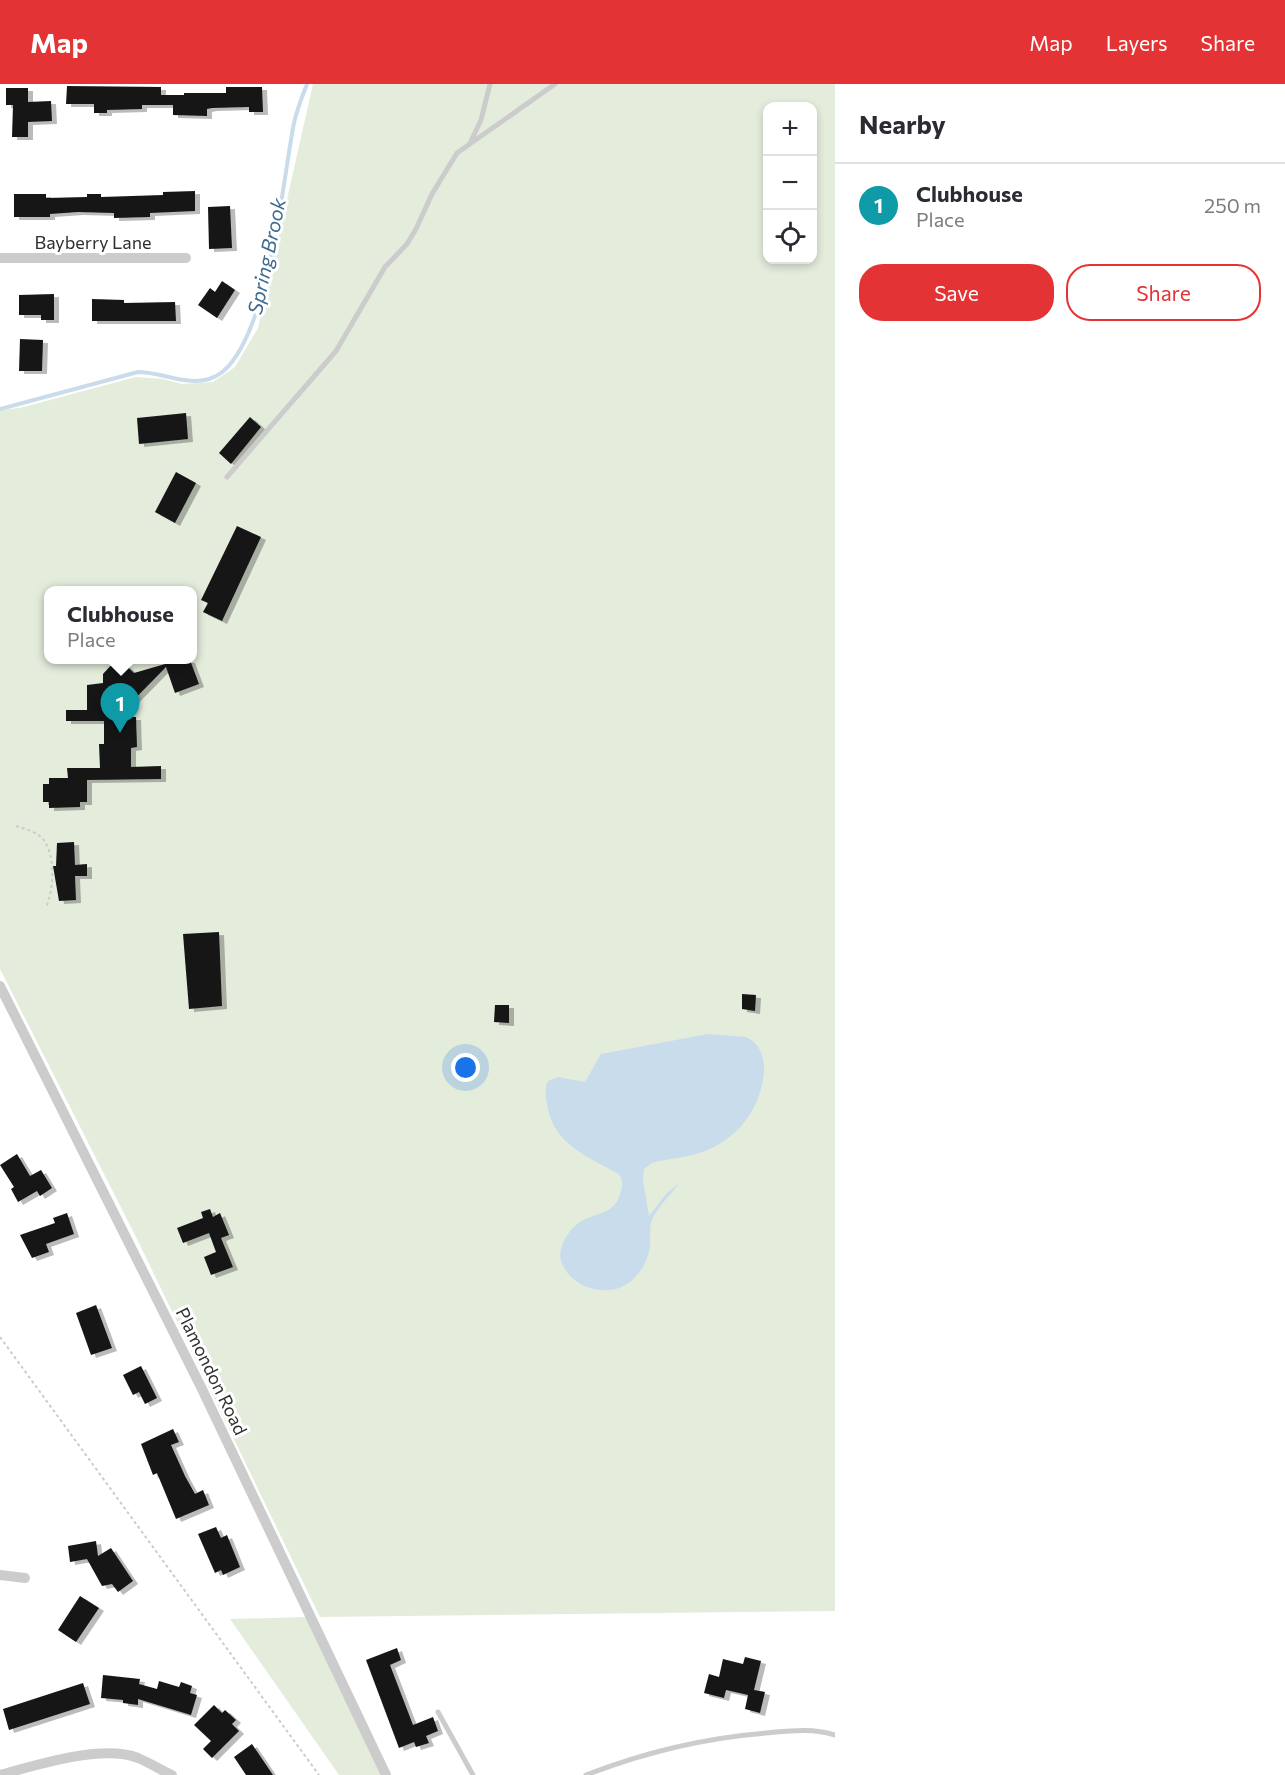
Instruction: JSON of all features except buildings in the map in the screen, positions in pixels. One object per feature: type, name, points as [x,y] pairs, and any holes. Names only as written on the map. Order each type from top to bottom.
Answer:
[{"type":"street","name":"Bayberry Lane","points":[[0,258],[186,258]]},
{"type":"street","name":"Plamondon Road","points":[[0,986],[202,1389],[386,1775]]},
{"type":"street","points":[[0,1575],[25,1578]]},
{"type":"street","points":[[0,1775],[80,1757],[111,1754],[137,1757],[172,1775]]},
{"type":"lane","points":[[471,141],[481,120],[490,84]]},
{"type":"lane","points":[[227,477],[336,351],[386,267],[411,237],[432,194],[457,153],[555,84]]},
{"type":"lane","points":[[438,1712],[472,1775]]},
{"type":"lane","points":[[586,1775],[661,1750],[732,1736],[806,1730],[835,1735]]},
{"type":"path","points":[[16,826],[38,835],[47,846],[51,888],[46,907]]},
{"type":"path","points":[[0,1337],[319,1775]]},
{"type":"green space","points":[[313,84],[835,84],[835,1611],[320,1617],[137,1239],[0,969],[0,410],[20,408],[136,377],[163,379],[182,384],[213,382],[235,367],[258,328]]},
{"type":"green space","points":[[307,1617],[381,1775],[339,1775],[230,1619]]},
{"type":"water","points":[[708,1034],[746,1037],[758,1047],[764,1061],[764,1072],[762,1086],[752,1110],[736,1131],[715,1147],[696,1154],[652,1163],[644,1169],[643,1180],[649,1216],[666,1194],[679,1183],[652,1220],[646,1262],[635,1278],[620,1288],[601,1290],[581,1284],[569,1275],[563,1266],[560,1256],[562,1245],[576,1225],[605,1212],[614,1205],[621,1191],[622,1182],[619,1174],[575,1149],[558,1132],[547,1105],[548,1081],[558,1077],[585,1082],[601,1054]]},
{"type":"waterway","name":"Spring Brook","points":[[0,409],[138,372],[200,381],[209,379],[229,366],[245,340],[258,305],[278,223],[294,123],[307,84]]},
{"type":"place","name":"Clubhouse","points":[[120,733]]}]
